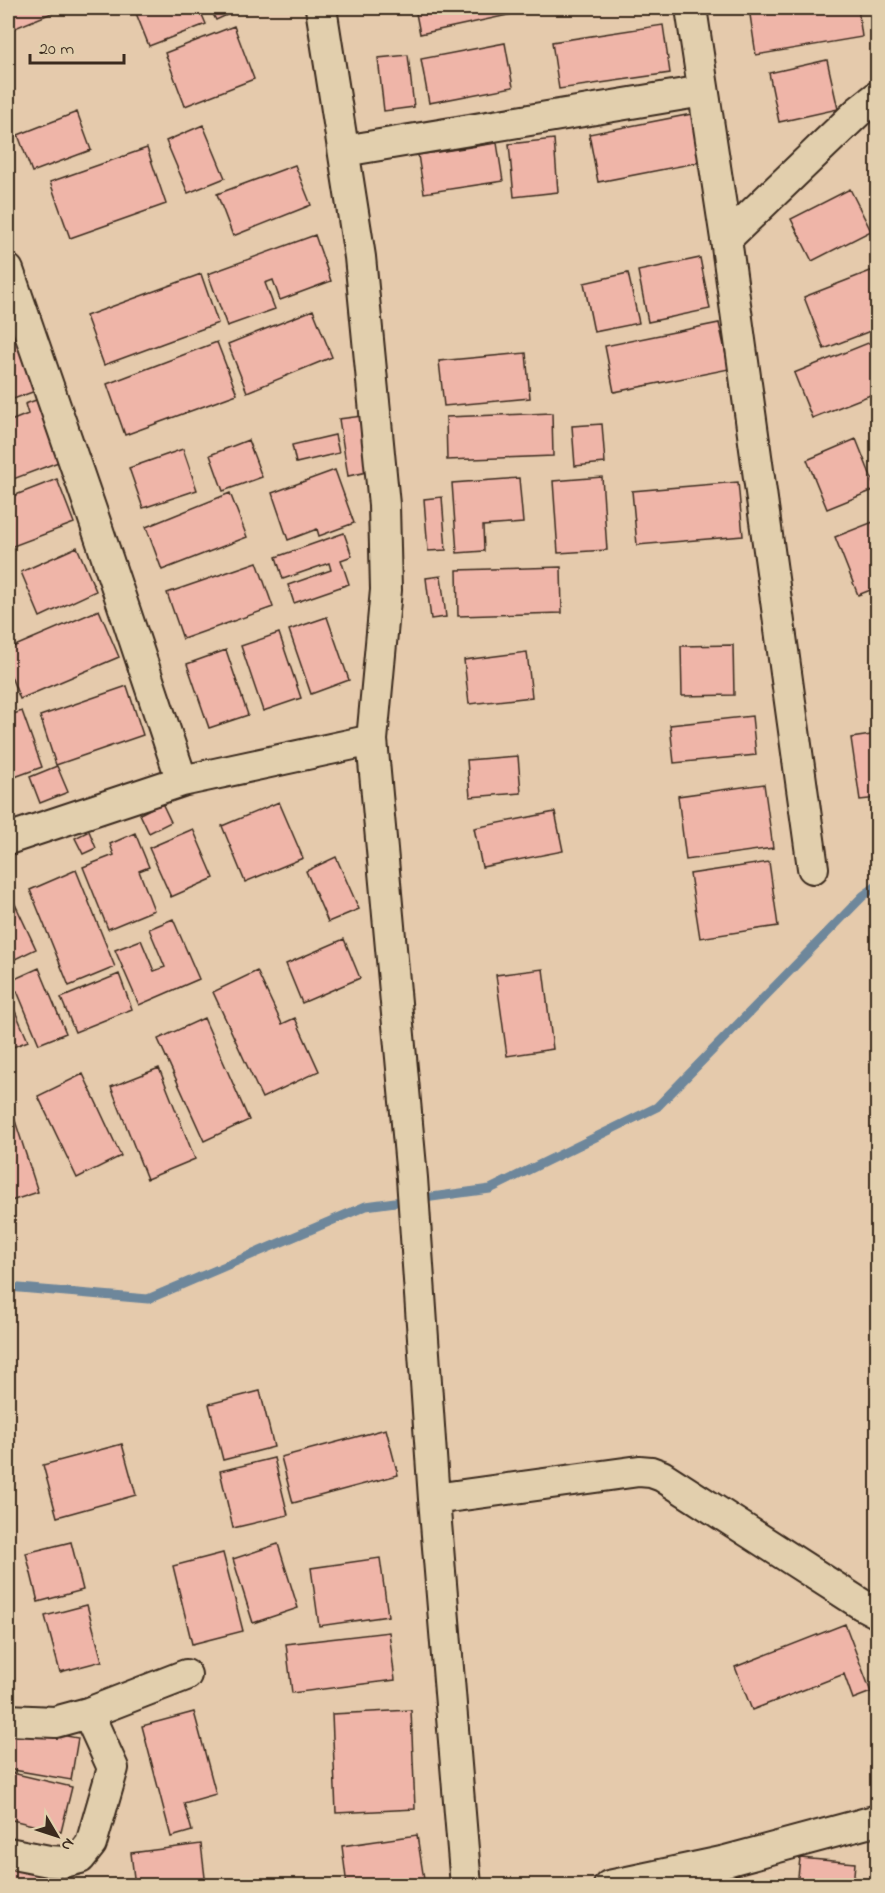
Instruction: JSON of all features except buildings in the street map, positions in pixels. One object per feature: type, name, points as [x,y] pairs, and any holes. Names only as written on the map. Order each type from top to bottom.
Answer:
[{"type":"street","points":[[321,8],[360,258],[384,504],[386,590],[372,740],[417,1231],[434,1499],[466,1886]]},
{"type":"street","points":[[691,8],[726,240],[813,868]]},
{"type":"street","points":[[344,152],[703,90]]},
{"type":"street","points":[[726,240],[859,111],[878,96]]},
{"type":"street","points":[[8,270],[182,781]]},
{"type":"street","points":[[8,839],[182,781],[372,740]]},
{"type":"street","points":[[434,1499],[639,1471],[651,1472],[662,1476],[878,1613]]},
{"type":"street","points":[[8,1720],[55,1722],[88,1713],[186,1675]]},
{"type":"street","points":[[8,1853],[64,1862],[80,1858],[91,1844],[113,1768],[88,1713]]},
{"type":"street","points":[[609,1886],[722,1862],[878,1820]]},
{"type":"waterway","points":[[8,1287],[148,1299],[366,1206],[490,1189],[657,1107],[863,896],[878,885]]}]
